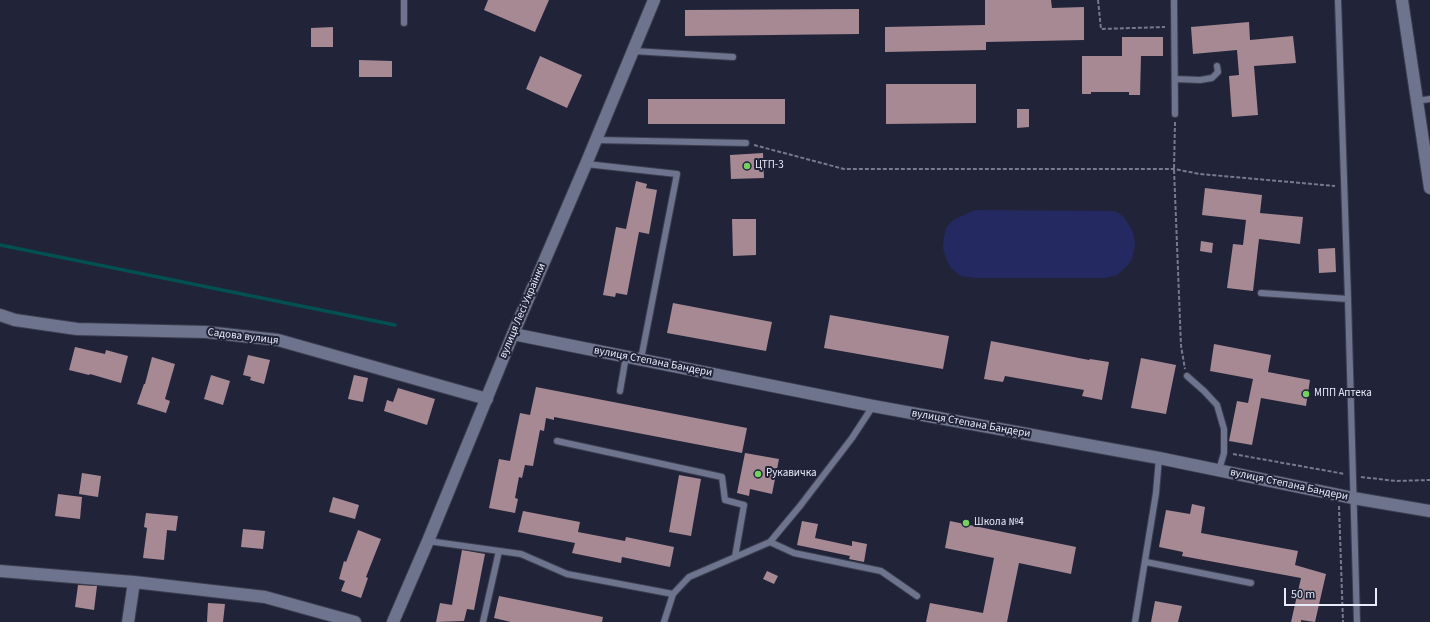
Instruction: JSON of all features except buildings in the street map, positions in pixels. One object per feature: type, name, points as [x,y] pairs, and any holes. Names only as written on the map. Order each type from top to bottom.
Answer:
[{"type":"street","name":"вулиця Лесі Українки","points":[[393,622],[428,541],[484,398],[586,164],[654,0]]},
{"type":"street","points":[[1402,0],[1430,188]]},
{"type":"street","name":"Садова вулиця","points":[[0,315],[15,320],[77,329],[206,332],[278,340],[484,398]]},
{"type":"street","name":"вулиця Степана Бандери","points":[[513,334],[873,406],[1159,458],[1353,498],[1430,511]]},
{"type":"street","points":[[0,570],[134,582],[265,597],[355,622]]},
{"type":"street","points":[[128,622],[134,582]]},
{"type":"lane","points":[[404,0],[404,23]]},
{"type":"lane","points":[[1174,0],[1175,114]]},
{"type":"lane","points":[[1338,0],[1357,622]]},
{"type":"lane","points":[[633,51],[733,57]]},
{"type":"lane","points":[[1175,79],[1200,80],[1212,78],[1218,72],[1217,66]]},
{"type":"lane","points":[[1417,101],[1430,99]]},
{"type":"lane","points":[[596,140],[746,143]]},
{"type":"lane","points":[[586,164],[676,174],[641,359]]},
{"type":"lane","points":[[1261,292],[1348,299]]},
{"type":"lane","points":[[620,391],[626,356]]},
{"type":"lane","points":[[1187,376],[1204,391],[1216,405],[1224,428],[1224,453],[1219,470]]},
{"type":"lane","points":[[664,622],[673,594],[690,577],[770,542],[800,506],[852,438],[873,406]]},
{"type":"lane","points":[[557,441],[722,477],[725,500],[744,505],[735,557]]},
{"type":"lane","points":[[1135,622],[1146,562],[1159,458]]},
{"type":"lane","points":[[428,541],[521,554],[566,574],[673,594]]},
{"type":"lane","points":[[770,542],[794,553],[881,571],[918,596]]},
{"type":"lane","points":[[483,622],[499,551]]},
{"type":"lane","points":[[1146,562],[1251,583]]},
{"type":"path","points":[[1098,0],[1101,29],[1174,26]]},
{"type":"path","points":[[1175,114],[1174,168],[1180,346],[1187,376]]},
{"type":"path","points":[[746,143],[844,168],[1174,168],[1200,174],[1344,187]]},
{"type":"path","points":[[1224,453],[1353,476],[1396,481],[1430,480]]},
{"type":"path","points":[[1339,495],[1343,622]]},
{"type":"shaded area","points":[[975,210],[1115,211],[1124,217],[1133,232],[1135,245],[1132,259],[1117,275],[1105,278],[975,278],[961,276],[951,268],[945,256],[943,247],[946,228],[953,220]]},
{"type":"waterway","points":[[0,245],[395,325]]},
{"type":"place","name":"ЦТП-3","points":[[747,166]]},
{"type":"place","name":"МПП Аптека","points":[[1306,394]]},
{"type":"place","name":"Рукавичка","points":[[758,474]]},
{"type":"place","name":"Школа №4","points":[[966,523]]}]
